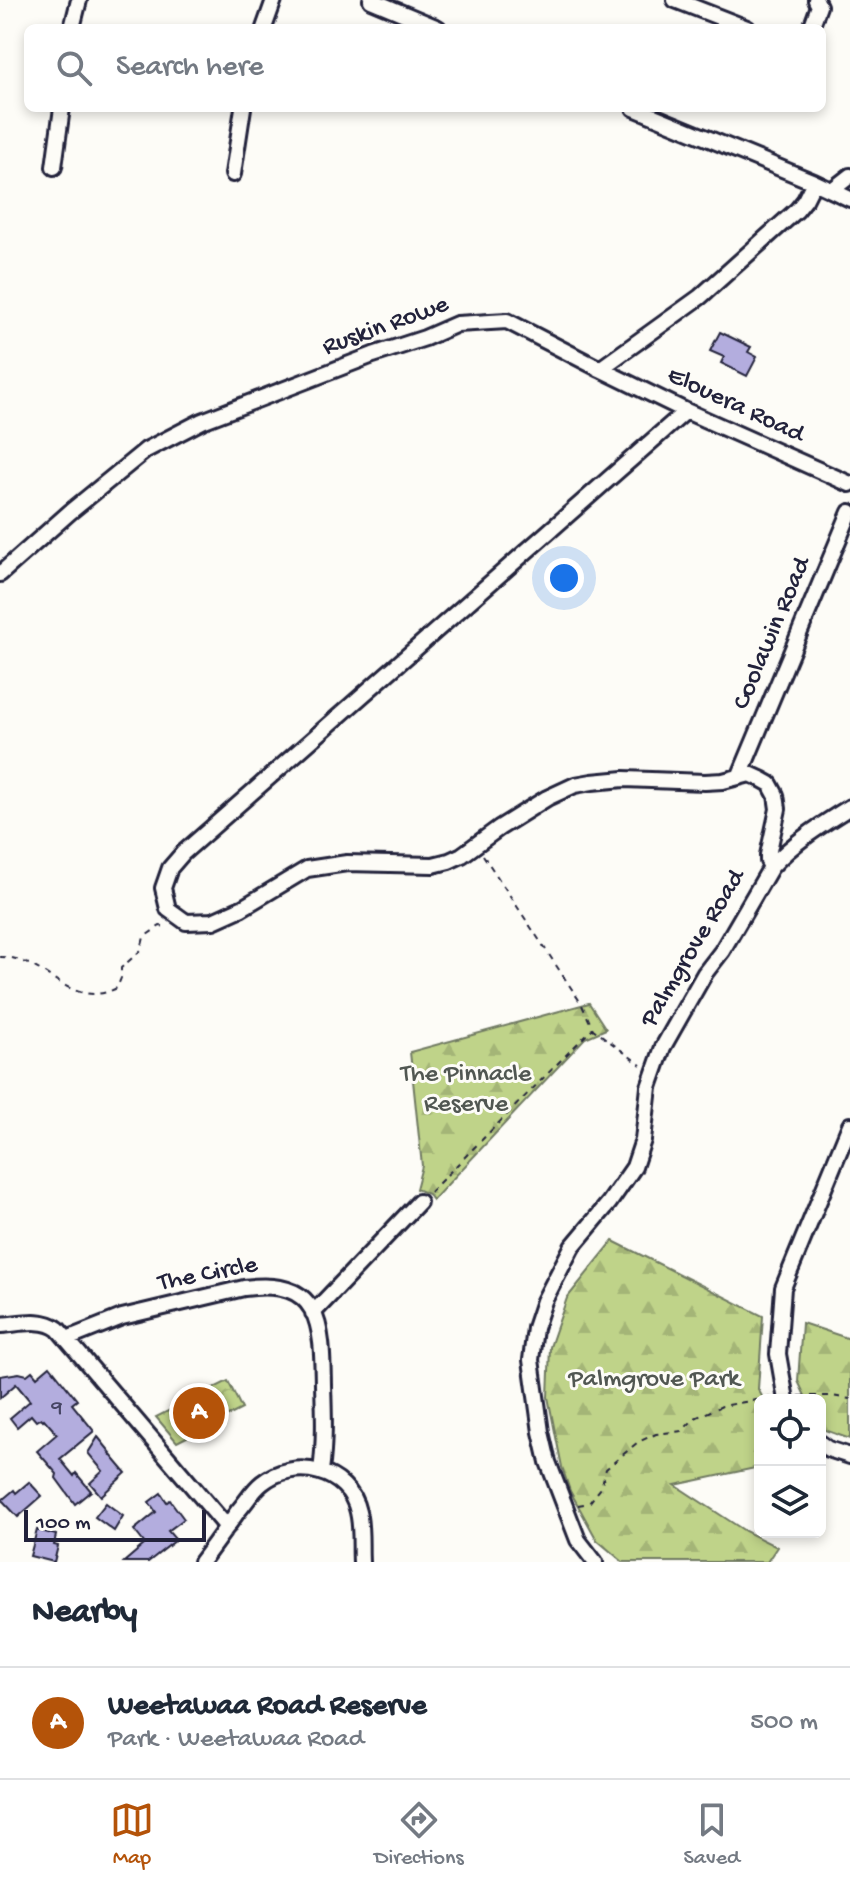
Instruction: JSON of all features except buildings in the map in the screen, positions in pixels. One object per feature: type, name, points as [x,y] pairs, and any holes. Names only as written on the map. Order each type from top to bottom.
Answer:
[{"type":"street","points":[[73,24],[79,0]]},
{"type":"street","points":[[265,24],[274,0]]},
{"type":"street","points":[[371,0],[428,24]]},
{"type":"street","points":[[675,0],[737,24]]},
{"type":"street","points":[[812,24],[819,6],[816,0]]},
{"type":"street","points":[[54,167],[61,112]]},
{"type":"street","points":[[233,174],[242,112]]},
{"type":"street","points":[[644,112],[850,199]]},
{"type":"street","points":[[832,190],[850,176]]},
{"type":"street","points":[[600,369],[700,297],[797,210],[814,182]]},
{"type":"street","name":"Ruskin Rowe","points":[[0,574],[146,450],[202,421],[457,324],[507,321],[600,369]]},
{"type":"street","name":"Elouera Road","points":[[600,369],[850,484]]},
{"type":"street","points":[[686,411],[183,853],[170,868],[163,888],[168,909],[186,922],[213,921],[242,908],[307,869],[347,863],[433,865],[449,861],[547,798],[575,785],[624,779],[723,781],[740,775]]},
{"type":"street","name":"Coolawin Road","points":[[740,775],[850,512]]},
{"type":"street","name":"Palmgrove Road","points":[[595,1562],[578,1540],[548,1462],[531,1360],[535,1328],[544,1301],[572,1247],[634,1167],[643,1140],[649,1087],[663,1047],[771,867],[768,855],[778,809],[776,795],[770,784],[761,779],[750,774],[740,775]]},
{"type":"street","points":[[771,867],[787,849],[850,807]]},
{"type":"street","points":[[783,1394],[778,1354],[783,1288],[850,1125]]},
{"type":"street","points":[[321,1471],[324,1449],[322,1347],[319,1325],[313,1313],[419,1202]]},
{"type":"street","name":"The Circle","points":[[67,1339],[122,1317],[264,1285],[287,1288],[304,1299],[313,1313]]},
{"type":"street","points":[[0,1325],[52,1324],[227,1527]]},
{"type":"street","points":[[826,1448],[850,1456]]},
{"type":"street","points":[[201,1562],[264,1481],[283,1471],[302,1469],[321,1471],[338,1481],[350,1494],[358,1511],[361,1562]]},
{"type":"path","points":[[476,844],[581,1003],[593,1029],[641,1065],[655,1070]]},
{"type":"path","points":[[0,957],[28,962],[65,987],[86,993],[107,993],[117,988],[121,968],[141,950],[144,937],[160,926],[175,927],[186,922]]},
{"type":"path","points":[[419,1202],[593,1029]]},
{"type":"path","points":[[826,1396],[850,1399]]},
{"type":"path","points":[[565,1508],[589,1503],[601,1488],[606,1469],[638,1442],[656,1434],[682,1431],[695,1418],[722,1406],[754,1402]]},
{"type":"green space","name":"The Pinnacle Reserve","points":[[589,1003],[606,1029],[585,1038],[433,1200],[416,1189],[422,1166],[410,1052]]},
{"type":"green space","name":"Palmgrove Park","points":[[613,1241],[763,1316],[758,1389],[761,1394],[754,1394],[754,1468],[675,1485],[754,1538],[777,1547],[767,1562],[623,1562],[597,1540],[570,1491],[548,1397],[550,1347],[567,1298]]},
{"type":"green space","name":"Palmgrove Park","points":[[802,1323],[850,1339],[850,1439],[826,1430],[826,1394],[804,1394],[798,1381]]},
{"type":"green space","points":[[228,1381],[242,1409],[177,1442],[156,1417]]},
{"type":"place","name":"Weetawaa Road Reserve","points":[[199,1413]]}]
